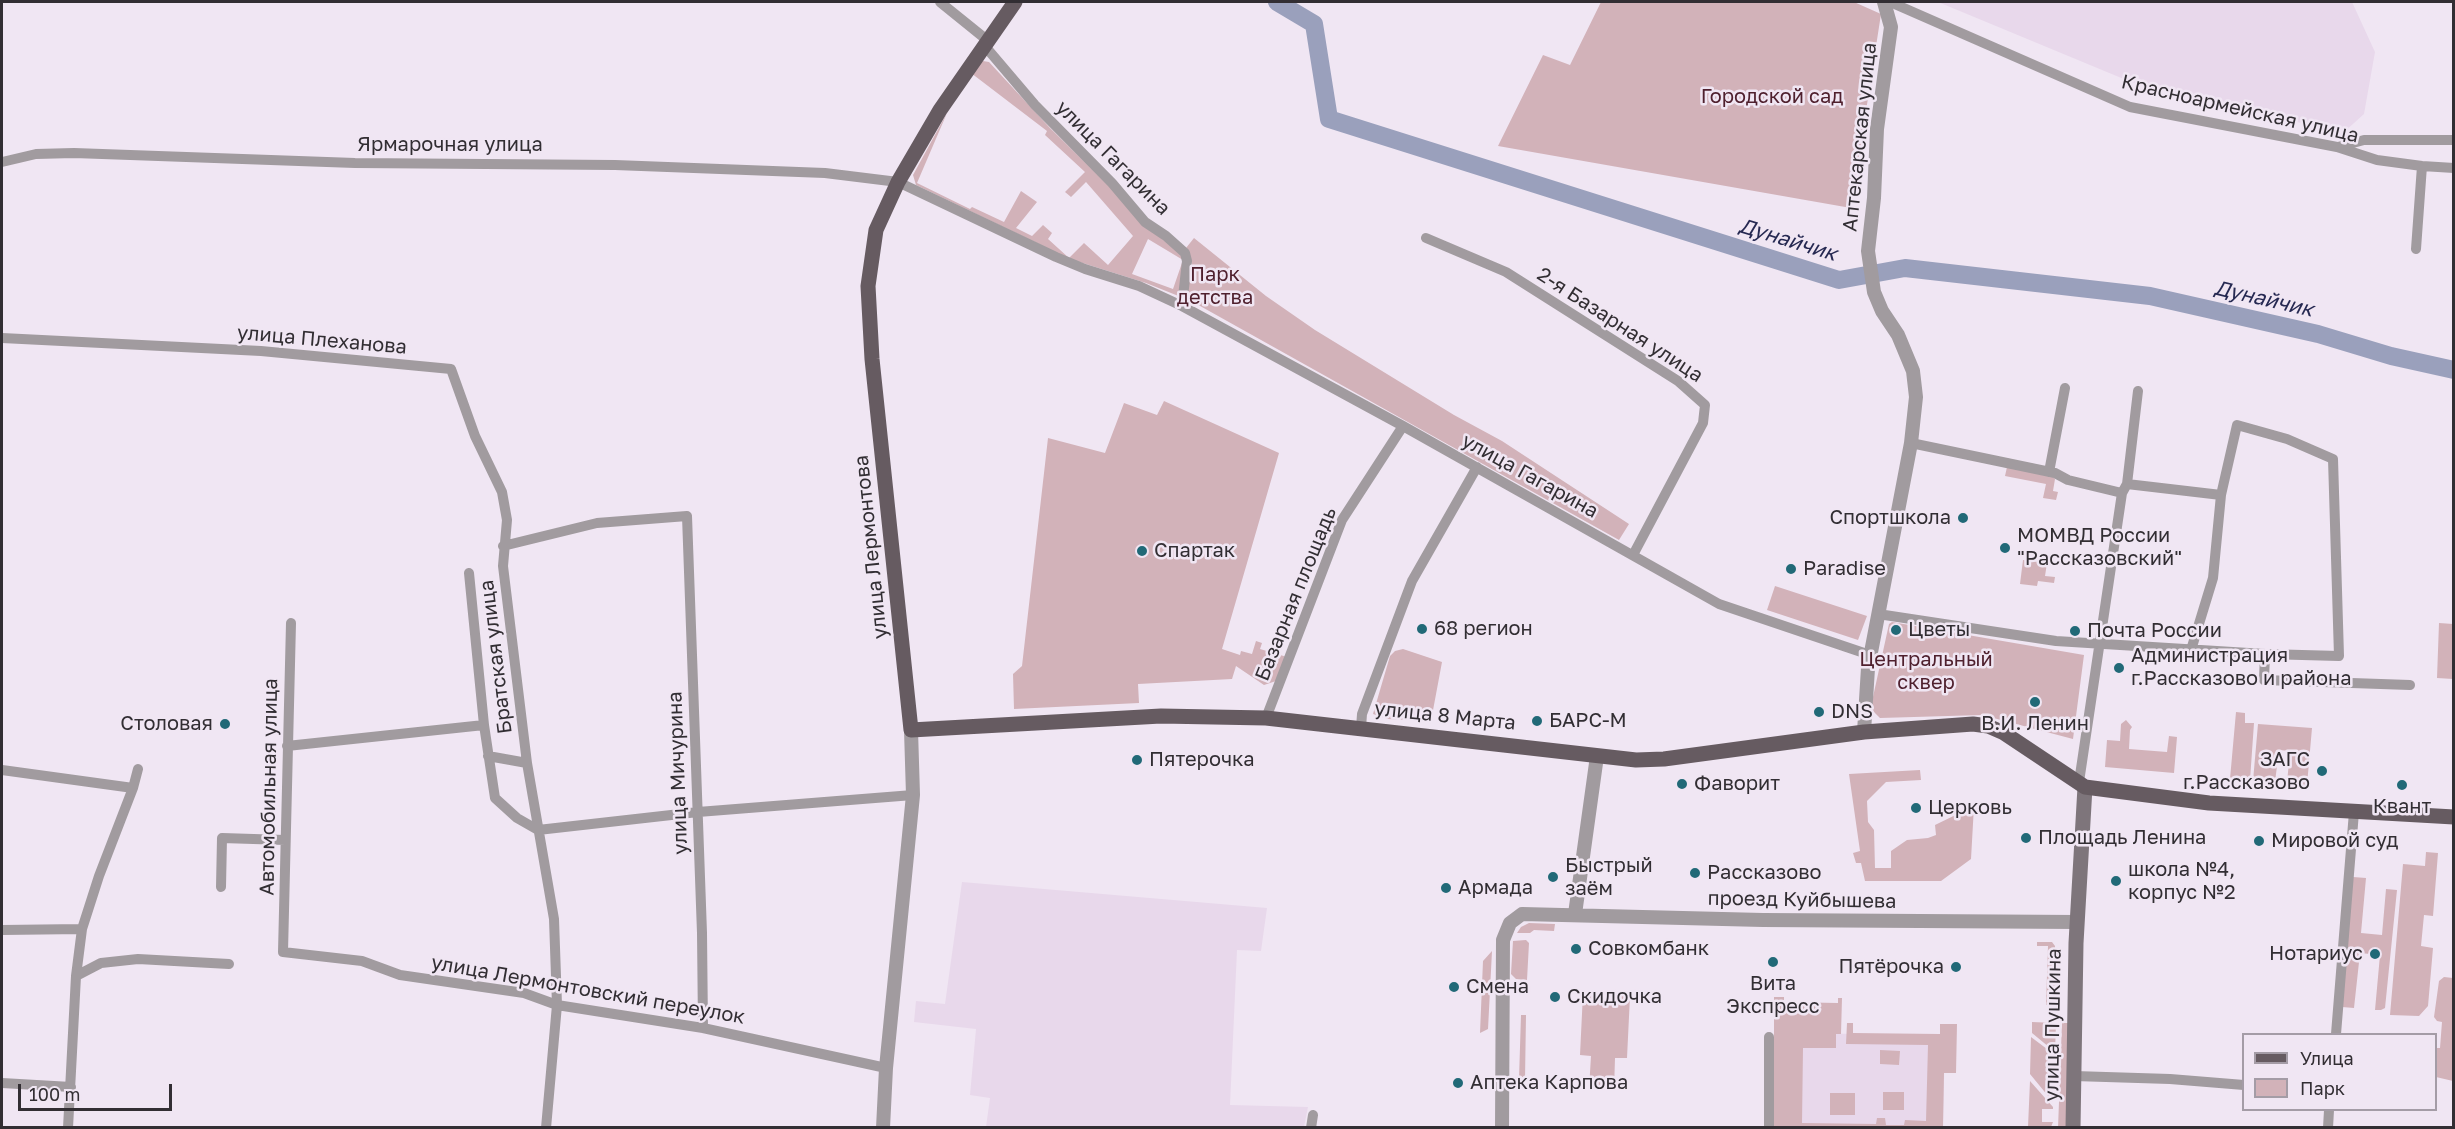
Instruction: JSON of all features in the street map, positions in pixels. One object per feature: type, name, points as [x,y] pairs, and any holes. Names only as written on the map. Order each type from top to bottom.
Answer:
[{"type":"main road","name":"улица Лермонтова","points":[[911,730],[872,359],[868,286],[876,230],[898,182],[940,110],[1015,2]]},
{"type":"main road","name":"улица 8 Марта","points":[[911,730],[1151,716],[1266,718],[1497,742],[1597,756],[1664,759],[1864,732],[1973,724],[1988,726],[2004,732],[2082,785]]},
{"type":"main road","points":[[2077,922],[2082,785],[2182,800],[2454,818]]},
{"type":"main road","points":[[2105,790],[2144,795]]},
{"type":"main road","name":"улица Пушкина","points":[[2073,1128],[2077,922]]},
{"type":"street","name":"улица Гагарина","points":[[940,2],[985,43],[1035,105],[1112,183],[1145,222],[1185,253],[1187,261],[1182,306]]},
{"type":"street","name":"Аптекарская улица","points":[[1864,732],[1870,656],[1911,443],[1916,397],[1913,371],[1898,335],[1882,311],[1874,292],[1868,251],[1874,198],[1877,129],[1892,27],[1884,2]]},
{"type":"street","name":"Красноармейская улица","points":[[1890,2],[2130,107],[2337,147],[2377,160],[2454,168]]},
{"type":"street","points":[[2337,147],[2364,140],[2454,140]]},
{"type":"street","name":"Ярмарочная улица","points":[[2,162],[36,153],[74,153],[355,163],[615,165],[825,173],[898,182]]},
{"type":"street","points":[[2416,249],[2422,166]]},
{"type":"street","name":"улица Гагарина","points":[[898,182],[1056,258],[1085,270],[1139,286],[1182,306],[1477,467],[1719,604],[1870,656]]},
{"type":"street","name":"2-я Базарная улица","points":[[1426,238],[1506,272],[1678,381],[1705,405],[1702,423],[1633,555]]},
{"type":"street","name":"улица Плеханова","points":[[2,338],[261,351],[451,369],[475,436],[502,492],[507,520],[503,546]]},
{"type":"street","points":[[2049,472],[2066,388]]},
{"type":"street","points":[[2082,785],[2098,645],[2125,489],[2138,391]]},
{"type":"street","points":[[1878,614],[2031,638],[2098,645],[2265,654],[2339,656],[2333,459],[2287,439],[2236,425],[2221,495],[2214,579],[2191,650]]},
{"type":"street","name":"Базарная площадь","points":[[1266,718],[1342,520],[1403,426]]},
{"type":"street","points":[[1911,443],[2049,472],[2068,480],[2125,489],[2221,495]]},
{"type":"street","points":[[1361,728],[1362,714],[1412,581],[1477,467]]},
{"type":"street","name":"улица Мичурина","points":[[503,546],[597,523],[687,516],[703,1028]]},
{"type":"street","name":"Братская улица","points":[[503,546],[503,566],[527,763],[554,919],[557,1005],[546,1128]]},
{"type":"street","name":"Братская улица","points":[[469,573],[484,725],[495,798],[517,818],[538,830]]},
{"type":"street","name":"Автомобильная улица","points":[[283,952],[291,623]]},
{"type":"street","points":[[2265,654],[2264,680],[2410,685]]},
{"type":"street","points":[[287,746],[484,725]]},
{"type":"street","name":"улица Лермонтова","points":[[883,1128],[886,1068],[913,795],[911,730]]},
{"type":"street","name":"Братская улица","points":[[488,756],[527,763]]},
{"type":"street","points":[[1575,914],[1597,756]]},
{"type":"street","points":[[68,1128],[76,976],[82,929],[138,769]]},
{"type":"street","points":[[2,770],[133,788]]},
{"type":"street","points":[[538,830],[698,812],[913,795]]},
{"type":"street","points":[[2336,1033],[2354,812]]},
{"type":"street","points":[[221,887],[222,838],[285,840]]},
{"type":"street","name":"проезд Куйбышева","points":[[1502,1128],[1503,940],[1514,919],[1526,913],[1763,920],[2077,922]]},
{"type":"street","points":[[2,930],[82,929]]},
{"type":"street","name":"улица Лермонтовский переулок","points":[[283,952],[362,961],[400,975],[524,993],[557,1005],[703,1028],[886,1068]]},
{"type":"street","points":[[76,976],[101,963],[138,959],[229,964]]},
{"type":"street","points":[[1769,1037],[1769,1128]]},
{"type":"street","points":[[2074,1076],[2170,1079],[2242,1085]]},
{"type":"street","points":[[2,1083],[71,1087]]},
{"type":"street","points":[[2328,1128],[2330,1111]]},
{"type":"street","points":[[1311,1128],[1313,1114]]},
{"type":"shaded area","points":[[1938,2],[2352,2],[2375,52],[2364,114],[2343,133],[2131,82]]},
{"type":"shaded area","points":[[962,882],[1267,908],[1261,951],[1237,950],[1230,1105],[1308,1107],[1304,1127],[986,1127],[990,1098],[970,1095],[976,1029],[914,1022],[916,1001],[945,1004]]},
{"type":"shaded area","points":[[1782,1033],[1945,1035],[1943,1127],[1780,1128]]},
{"type":"green space","name":"Городской сад","points":[[1601,2],[1854,2],[1881,14],[1851,208],[1498,146],[1543,55],[1570,65]]},
{"type":"green space","points":[[983,61],[989,62],[1050,128],[1119,196],[1144,225],[1182,254],[1185,262],[1181,297],[1146,283],[1070,259],[916,185],[913,175],[947,113],[917,183],[970,209],[972,207],[1004,222],[1021,191],[1037,202],[1016,228],[1032,236],[1043,225],[1052,233],[1048,239],[1069,258],[1084,243],[1108,265],[1133,236],[1086,182],[1071,197],[1065,192],[1085,172],[1045,135],[1047,131],[971,73]],"holes":[[[1148,239],[1183,260],[1173,289],[1132,274]]]},
{"type":"green space","name":"Парк детства","points":[[1194,238],[1266,296],[1315,330],[1454,415],[1502,441],[1629,524],[1619,540],[1193,302],[1188,296],[1192,264],[1186,248]]},
{"type":"green space","name":"Спартак","points":[[1164,401],[1279,453],[1222,649],[1240,655],[1241,651],[1252,654],[1256,641],[1262,643],[1260,649],[1287,657],[1276,681],[1264,685],[1236,666],[1232,679],[1138,684],[1139,703],[1014,709],[1013,674],[1022,666],[1048,438],[1105,453],[1124,403],[1157,415]]},
{"type":"green space","points":[[2007,467],[2052,476],[2055,479],[2053,491],[2058,492],[2056,500],[2043,498],[2046,484],[2005,476]]},
{"type":"green space","points":[[2023,560],[2047,563],[2045,576],[2055,577],[2054,583],[2038,581],[2037,586],[2020,584]]},
{"type":"green space","points":[[1775,586],[1867,616],[1858,640],[1767,610]]},
{"type":"green space","name":"Центральный сквер","points":[[1892,622],[2084,655],[2073,739],[1982,715],[1880,718],[1871,706],[1889,624]]},
{"type":"green space","points":[[2439,623],[2453,624],[2453,679],[2437,678]]},
{"type":"green space","points":[[1403,649],[1442,662],[1431,721],[1388,719],[1373,714],[1390,656],[1395,651]]},
{"type":"green space","points":[[2236,712],[2245,713],[2245,723],[2254,723],[2250,780],[2230,779]]},
{"type":"green space","points":[[2126,720],[2132,727],[2129,749],[2167,752],[2169,736],[2177,737],[2174,773],[2105,767],[2107,740],[2120,741],[2121,724]]},
{"type":"green space","points":[[2258,724],[2312,728],[2307,785],[2287,783],[2290,751],[2279,750],[2275,782],[2253,781]]},
{"type":"green space","points":[[1920,770],[1921,780],[1886,782],[1867,801],[1868,822],[1874,830],[1875,868],[1891,868],[1891,851],[1907,840],[1936,835],[1935,825],[1974,806],[1971,859],[1941,881],[1865,881],[1861,863],[1856,863],[1853,853],[1860,851],[1849,774]]},
{"type":"green space","points":[[2426,852],[2438,853],[2433,916],[2424,915],[2421,946],[2433,948],[2428,1006],[2419,1016],[2390,1015],[2403,864],[2425,866]]},
{"type":"green space","points":[[2353,877],[2366,878],[2361,933],[2382,935],[2386,889],[2397,890],[2385,1008],[2381,1010],[2375,1010],[2380,955],[2360,953],[2354,1008],[2342,1007]]},
{"type":"green space","points":[[1529,923],[1555,924],[1554,931],[1534,930],[1530,933],[1517,933],[1521,927]]},
{"type":"green space","points":[[1526,940],[1529,943],[1527,980],[1516,979],[1511,974],[1513,941]]},
{"type":"green space","points":[[2037,942],[2052,942],[2055,946],[2054,1005],[2046,1005],[2048,946],[2037,946]]},
{"type":"green space","points":[[1492,951],[1488,1029],[1480,1033],[1483,961]]},
{"type":"green space","points":[[2444,977],[2453,978],[2453,1081],[2437,1077],[2437,1048],[2440,1048],[2442,1022],[2437,1021],[2434,1017],[2439,981]]},
{"type":"green space","points":[[1583,993],[1630,996],[1627,1058],[1615,1058],[1614,1090],[1589,1089],[1591,1056],[1580,1055]]},
{"type":"green space","points":[[1774,997],[1784,997],[1784,1002],[1838,1003],[1838,998],[1842,998],[1841,1034],[1836,1034],[1836,1048],[1803,1048],[1802,1123],[1876,1124],[1877,1118],[1885,1118],[1886,1125],[1904,1125],[1905,1120],[1926,1121],[1928,1045],[1846,1044],[1847,1023],[1853,1023],[1853,1033],[1940,1034],[1940,1024],[1957,1024],[1956,1073],[1944,1073],[1943,1127],[1774,1127]]},
{"type":"green space","points":[[1521,1015],[1526,1015],[1525,1079],[1519,1079]]},
{"type":"green space","points":[[2032,1022],[2056,1023],[2055,1052],[2032,1033]]},
{"type":"green space","points":[[2062,1023],[2069,1023],[2066,1127],[2058,1128]]},
{"type":"green space","points":[[2031,1037],[2055,1055],[2053,1102],[2030,1074]]},
{"type":"green space","points":[[1880,1050],[1900,1051],[1899,1065],[1880,1064]]},
{"type":"green space","points":[[2030,1081],[2053,1107],[2053,1109],[2042,1109],[2042,1122],[2053,1122],[2051,1127],[2028,1127]]},
{"type":"green space","points":[[1883,1092],[1904,1092],[1904,1110],[1883,1110]]},
{"type":"green space","points":[[1830,1093],[1855,1093],[1855,1115],[1830,1115]]},
{"type":"waterway","name":"Дунайчик","points":[[1277,2],[1314,24],[1329,119],[1839,280],[1905,268],[2150,296],[2318,334],[2391,356],[2454,370]]},
{"type":"place","name":"Спортшкола","points":[[1963,518]]},
{"type":"place","name":"МОМВД России \"Рассказовский\"","points":[[2005,548]]},
{"type":"place","name":"Спартак","points":[[1142,551]]},
{"type":"place","name":"Paradise","points":[[1791,569]]},
{"type":"place","name":"68 регион","points":[[1422,629]]},
{"type":"place","name":"Цветы","points":[[1896,630]]},
{"type":"place","name":"Почта России","points":[[2075,631]]},
{"type":"place","name":"Администрация г.Рассказово и района","points":[[2119,668]]},
{"type":"place","name":"В.И. Ленин","points":[[2035,702]]},
{"type":"place","name":"DNS","points":[[1819,712]]},
{"type":"place","name":"БАРС-М","points":[[1537,721]]},
{"type":"place","name":"Столовая","points":[[225,724]]},
{"type":"place","name":"Пятерочка","points":[[1137,760]]},
{"type":"place","name":"ЗАГС г.Рассказово","points":[[2322,771]]},
{"type":"place","name":"Фаворит","points":[[1682,784]]},
{"type":"place","name":"Квант","points":[[2402,785]]},
{"type":"place","name":"Церковь","points":[[1916,808]]},
{"type":"place","name":"Площадь Ленина","points":[[2026,838]]},
{"type":"place","name":"Мировой суд","points":[[2259,841]]},
{"type":"place","name":"Рассказово","points":[[1695,873]]},
{"type":"place","name":"Быстрый заём","points":[[1553,877]]},
{"type":"place","name":"школа №4, корпус №2","points":[[2116,881]]},
{"type":"place","name":"Армада","points":[[1446,888]]},
{"type":"place","name":"Совкомбанк","points":[[1576,949]]},
{"type":"place","name":"Нотариус","points":[[2375,954]]},
{"type":"place","name":"Вита Экспресс","points":[[1773,962]]},
{"type":"place","name":"Пятёрочка","points":[[1956,967]]},
{"type":"place","name":"Смена","points":[[1454,987]]},
{"type":"place","name":"Скидочка","points":[[1555,997]]},
{"type":"place","name":"Аптека Карпова","points":[[1458,1083]]}]
